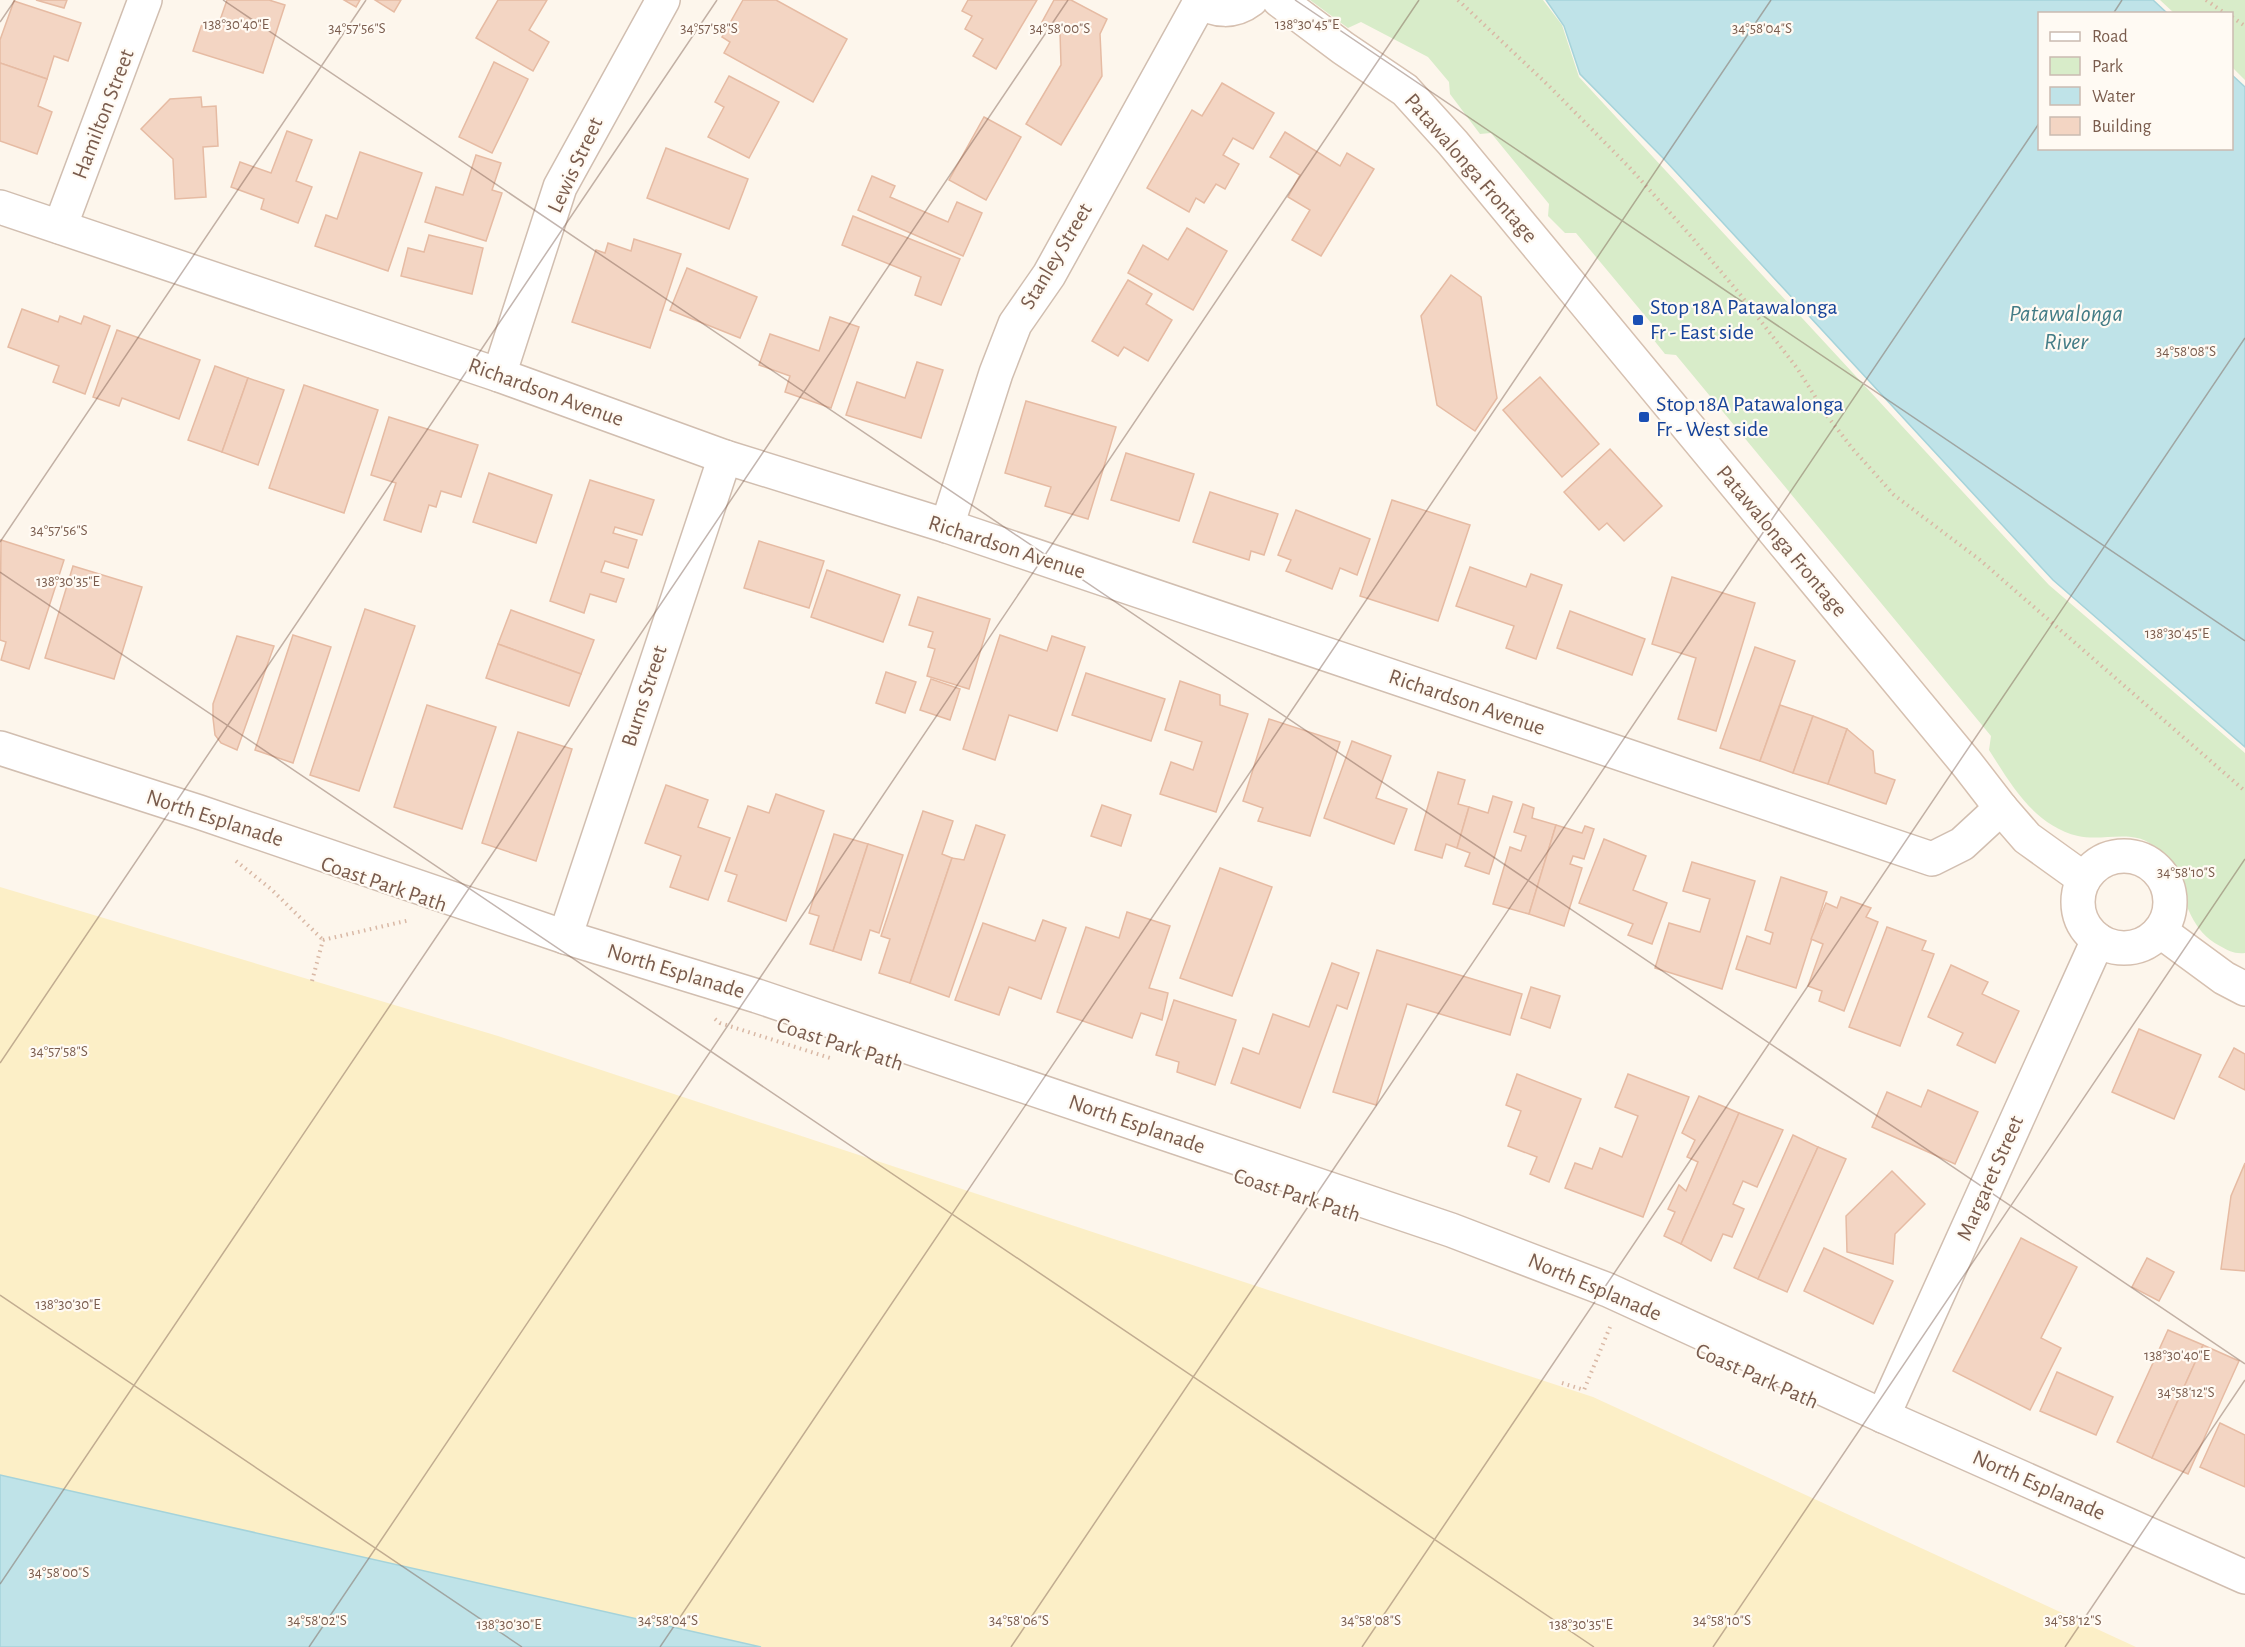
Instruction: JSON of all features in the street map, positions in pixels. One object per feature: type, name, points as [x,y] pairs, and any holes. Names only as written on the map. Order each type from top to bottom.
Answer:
[{"type":"street","name":"Hamilton Street","points":[[60,227],[145,0]]},
{"type":"street","name":"Lewis Street","points":[[499,375],[560,187],[663,0]]},
{"type":"street","points":[[1199,1],[1211,8],[1222,10],[1234,9],[1251,0]]},
{"type":"street","name":"Patawalonga Frontage","points":[[1279,0],[1343,48],[1405,90],[1453,143],[2001,808],[2027,838],[2084,879]]},
{"type":"street","name":"Stanley Street","points":[[947,526],[996,373],[1016,324],[1049,275],[1199,1]]},
{"type":"street","name":"Richardson Avenue","points":[[0,207],[499,375],[725,457],[947,526],[1932,859],[1962,844],[2001,808]]},
{"type":"street","name":"Burns Street","points":[[566,937],[725,457]]},
{"type":"street","name":"North Esplanade","points":[[0,748],[199,812],[566,937],[768,999],[1451,1230],[1608,1290],[1883,1416],[2245,1577]]},
{"type":"street","points":[[2121,855],[2136,857],[2150,863],[2169,887],[2171,902],[2168,918],[2160,931],[2150,940],[2138,946],[2124,948],[2110,946],[2098,940],[2084,925],[2078,906],[2079,892],[2084,879],[2093,867],[2106,859],[2121,855]]},
{"type":"street","points":[[2160,931],[2224,978],[2245,989]]},
{"type":"street","name":"Margaret Street","points":[[1883,1416],[2098,940]]},
{"type":"path","points":[[1458,0],[1629,167],[1682,226],[1739,293],[1790,359],[1828,417],[1852,448],[1894,495],[1980,561],[2245,791]]},
{"type":"path","points":[[2206,0],[2223,12]]},
{"type":"path","points":[[246,861],[236,860],[271,889],[323,940]]},
{"type":"path","points":[[323,940],[415,919]]},
{"type":"path","points":[[312,981],[323,940]]},
{"type":"path","name":"Coast Park Path","points":[[712,1016],[720,1023],[833,1059]]},
{"type":"path","points":[[1562,1383],[1584,1390],[1612,1321]]},
{"type":"green space","points":[[1310,0],[1543,0],[1562,25],[1579,77],[2049,585],[2245,753],[2245,953],[2235,953],[2226,949],[2202,933],[2191,915],[2172,868],[2149,842],[2130,837],[2078,836],[2062,831],[2049,823],[2026,802],[2006,777],[1989,750],[1991,736],[1676,355],[1665,354],[1653,339],[1652,324],[1576,233],[1565,233],[1548,216],[1549,204],[1491,133],[1480,134],[1450,94],[1449,82],[1428,57],[1361,22],[1348,28]]},
{"type":"green space","points":[[2160,0],[2245,0],[2245,80],[2233,68],[2233,12],[2173,12]]},
{"type":"sand","points":[[0,887],[498,1036],[1593,1397],[2136,1647],[761,1647],[0,1475]]},
{"type":"water","name":"Patawalonga River","points":[[1546,0],[2153,0],[2166,12],[2038,12],[2038,150],[2233,150],[2233,76],[2245,87],[2245,747],[2053,580],[1663,158],[1580,74],[1564,26]]},
{"type":"water","points":[[0,1475],[761,1647],[0,1647]]},
{"type":"building","points":[[36,0],[67,0],[64,8]]},
{"type":"building","points":[[227,0],[269,0],[285,5],[263,73],[193,51],[203,21],[218,26]]},
{"type":"building","points":[[344,0],[360,0],[356,7]]},
{"type":"building","points":[[375,0],[401,0],[394,12]]},
{"type":"building","points":[[498,0],[547,0],[529,30],[549,42],[533,71],[476,38]]},
{"type":"building","points":[[743,0],[776,0],[847,39],[813,102],[724,53],[730,42],[722,37]]},
{"type":"building","points":[[968,0],[1037,0],[996,69],[973,56],[983,39],[965,29],[972,16],[962,11]]},
{"type":"building","points":[[1054,0],[1071,0],[1107,19],[1100,34],[1102,76],[1061,145],[1026,124],[1061,65],[1060,32],[1042,22]]},
{"type":"building","points":[[14,1],[81,23],[68,61],[54,56],[47,79],[0,63],[0,40]]},
{"type":"building","points":[[494,62],[528,79],[492,153],[459,137]]},
{"type":"building","points":[[0,63],[47,79],[38,106],[52,112],[37,154],[0,141]]},
{"type":"building","points":[[729,76],[779,102],[749,158],[708,137],[724,107],[715,102]]},
{"type":"building","points":[[1222,83],[1274,113],[1253,149],[1233,138],[1223,155],[1239,164],[1225,189],[1216,184],[1204,203],[1196,198],[1189,212],[1147,188],[1192,110],[1202,116]]},
{"type":"building","points":[[201,97],[202,107],[216,106],[218,146],[203,147],[206,197],[175,199],[173,159],[141,129],[170,99]]},
{"type":"building","points":[[984,117],[1021,137],[986,200],[949,180]]},
{"type":"building","points":[[287,131],[312,140],[296,181],[312,187],[298,223],[261,209],[264,199],[231,187],[240,162],[271,173]]},
{"type":"building","points":[[1285,132],[1340,166],[1347,153],[1374,169],[1321,256],[1292,240],[1310,210],[1288,197],[1300,175],[1270,157]]},
{"type":"building","points":[[666,148],[748,179],[729,229],[647,198]]},
{"type":"building","points":[[360,152],[422,173],[388,271],[315,246],[326,215],[337,219]]},
{"type":"building","points":[[476,155],[501,163],[492,190],[502,193],[486,241],[425,222],[436,187],[463,195]]},
{"type":"building","points":[[872,176],[895,186],[890,197],[948,222],[957,202],[982,213],[963,256],[858,210]]},
{"type":"building","points":[[853,216],[960,259],[941,305],[915,295],[921,277],[842,245]]},
{"type":"building","points":[[1187,228],[1227,251],[1193,310],[1128,273],[1143,245],[1168,260]]},
{"type":"building","points":[[429,235],[483,248],[472,294],[401,276],[408,248],[424,252]]},
{"type":"building","points":[[634,239],[681,254],[650,348],[572,322],[596,250],[605,253],[608,243],[631,251]]},
{"type":"building","points":[[687,268],[757,297],[740,338],[670,310]]},
{"type":"building","points":[[1451,275],[1481,297],[1497,398],[1475,431],[1437,405],[1421,316]]},
{"type":"building","points":[[1128,280],[1152,294],[1146,304],[1172,320],[1148,361],[1124,347],[1118,356],[1092,341]]},
{"type":"building","points":[[22,309],[58,322],[60,316],[81,324],[84,316],[110,326],[85,394],[53,382],[59,366],[8,347]]},
{"type":"building","points":[[830,317],[859,327],[831,408],[785,392],[790,376],[759,365],[770,334],[819,351]]},
{"type":"building","points":[[117,330],[200,360],[179,419],[122,398],[119,406],[93,397]]},
{"type":"building","points":[[917,362],[943,370],[921,438],[846,415],[857,382],[905,398]]},
{"type":"building","points":[[215,366],[248,378],[222,452],[188,440]]},
{"type":"building","points":[[1540,377],[1599,444],[1562,477],[1503,410]]},
{"type":"building","points":[[248,378],[284,390],[258,465],[222,452]]},
{"type":"building","points":[[304,385],[378,410],[344,513],[269,488]]},
{"type":"building","points":[[1026,401],[1116,427],[1088,519],[1045,506],[1051,487],[1005,473]]},
{"type":"building","points":[[389,417],[478,445],[461,497],[441,491],[436,507],[429,505],[421,532],[384,520],[396,483],[371,475]]},
{"type":"building","points":[[1610,449],[1662,506],[1624,541],[1607,523],[1599,530],[1564,492]]},
{"type":"building","points":[[1126,453],[1194,474],[1179,521],[1111,500]]},
{"type":"building","points":[[489,473],[552,495],[536,543],[473,522]]},
{"type":"building","points":[[590,480],[654,500],[642,535],[615,527],[613,533],[637,540],[628,568],[605,561],[601,572],[624,579],[616,602],[590,594],[584,613],[550,601]]},
{"type":"building","points":[[1210,492],[1278,514],[1264,555],[1251,551],[1249,560],[1193,542]]},
{"type":"building","points":[[1392,500],[1470,525],[1438,621],[1360,596]]},
{"type":"building","points":[[1296,510],[1370,539],[1357,575],[1340,568],[1332,589],[1286,571],[1291,560],[1278,555]]},
{"type":"building","points":[[1,540],[64,560],[29,669],[1,660],[6,642],[0,640]]},
{"type":"building","points":[[759,541],[824,561],[809,608],[744,588]]},
{"type":"building","points":[[73,566],[142,587],[114,679],[45,658]]},
{"type":"building","points":[[1470,567],[1526,587],[1531,574],[1562,585],[1536,659],[1506,648],[1514,626],[1456,606]]},
{"type":"building","points":[[827,570],[900,595],[883,642],[811,617]]},
{"type":"building","points":[[1672,577],[1755,603],[1716,731],[1678,719],[1696,658],[1652,644]]},
{"type":"building","points":[[918,597],[990,619],[969,689],[927,676],[935,649],[928,647],[933,632],[909,625]]},
{"type":"building","points":[[365,609],[415,626],[359,791],[310,775]]},
{"type":"building","points":[[511,610],[594,640],[581,674],[498,644]]},
{"type":"building","points":[[1570,611],[1645,639],[1632,675],[1557,648]]},
{"type":"building","points":[[293,635],[331,647],[293,763],[255,750]]},
{"type":"building","points":[[1000,635],[1047,651],[1052,636],[1085,647],[1057,731],[1009,715],[995,760],[963,749]]},
{"type":"building","points":[[237,636],[274,646],[237,750],[221,743],[215,735],[213,704]]},
{"type":"building","points":[[498,644],[581,674],[569,706],[486,678]]},
{"type":"building","points":[[1755,647],[1795,661],[1760,761],[1720,748]]},
{"type":"building","points":[[886,672],[916,682],[905,713],[876,703]]},
{"type":"building","points":[[1086,673],[1165,699],[1151,741],[1072,715]]},
{"type":"building","points":[[931,679],[960,689],[950,720],[920,710]]},
{"type":"building","points":[[1180,681],[1220,695],[1220,705],[1248,714],[1216,812],[1160,794],[1171,762],[1193,770],[1202,742],[1165,730]]},
{"type":"building","points":[[427,705],[496,727],[462,829],[394,807]]},
{"type":"building","points":[[1780,705],[1813,716],[1793,773],[1760,761]]},
{"type":"building","points":[[1813,716],[1847,729],[1828,784],[1793,773]]},
{"type":"building","points":[[1269,719],[1340,742],[1310,836],[1258,821],[1263,808],[1243,801]]},
{"type":"building","points":[[1847,729],[1873,751],[1875,773],[1895,780],[1886,804],[1828,784]]},
{"type":"building","points":[[518,732],[572,749],[536,861],[482,843]]},
{"type":"building","points":[[1352,741],[1391,756],[1376,798],[1407,809],[1394,844],[1324,818]]},
{"type":"building","points":[[1438,772],[1465,780],[1458,804],[1469,807],[1457,848],[1446,844],[1442,858],[1415,850]]},
{"type":"building","points":[[666,785],[708,800],[698,827],[730,838],[708,900],[670,887],[681,856],[645,843]]},
{"type":"building","points":[[776,794],[824,811],[786,921],[728,901],[737,875],[725,871],[748,806],[769,813]]},
{"type":"building","points":[[1493,796],[1512,802],[1489,874],[1465,866],[1470,853],[1457,848],[1469,807],[1488,813]]},
{"type":"building","points":[[1523,804],[1534,808],[1532,818],[1556,825],[1529,914],[1493,904],[1510,847],[1521,851],[1526,836],[1514,832]]},
{"type":"building","points":[[1102,805],[1131,815],[1121,846],[1091,836]]},
{"type":"building","points":[[923,811],[953,821],[942,854],[952,858],[910,983],[879,973],[890,939],[881,936]]},
{"type":"building","points":[[976,825],[1005,835],[949,997],[910,983],[952,858],[964,860]]},
{"type":"building","points":[[1556,825],[1582,833],[1585,826],[1594,829],[1584,859],[1573,856],[1570,864],[1582,868],[1564,926],[1529,914]]},
{"type":"building","points":[[834,834],[868,844],[833,951],[810,944],[819,916],[809,913]]},
{"type":"building","points":[[1604,839],[1646,856],[1633,890],[1667,903],[1652,944],[1628,935],[1633,924],[1579,903]]},
{"type":"building","points":[[868,844],[903,855],[879,933],[870,930],[861,960],[833,951]]},
{"type":"building","points":[[1692,862],[1755,881],[1722,989],[1655,968],[1669,923],[1700,932],[1710,899],[1683,891]]},
{"type":"building","points":[[1220,868],[1272,887],[1232,996],[1180,978]]},
{"type":"building","points":[[1781,877],[1827,892],[1796,988],[1736,969],[1747,936],[1770,944],[1773,933],[1765,930]]},
{"type":"building","points":[[1841,897],[1871,908],[1866,917],[1878,922],[1844,1011],[1819,1001],[1822,991],[1808,986],[1823,944],[1811,939],[1826,903],[1837,908]]},
{"type":"building","points":[[1127,912],[1170,926],[1149,988],[1168,993],[1162,1020],[1141,1013],[1132,1038],[1057,1012],[1086,927],[1119,938]]},
{"type":"building","points":[[1043,920],[1066,928],[1041,999],[1009,987],[999,1015],[955,1000],[983,923],[1035,941]]},
{"type":"building","points":[[1887,927],[1926,941],[1922,950],[1934,954],[1900,1046],[1849,1027]]},
{"type":"building","points":[[1377,950],[1522,994],[1510,1035],[1407,1004],[1376,1105],[1333,1092]]},
{"type":"building","points":[[1332,963],[1359,973],[1347,1009],[1337,1005],[1300,1108],[1231,1083],[1243,1048],[1259,1054],[1273,1014],[1309,1027]]},
{"type":"building","points":[[1951,965],[1988,982],[1982,994],[2019,1011],[1995,1063],[1957,1045],[1963,1033],[1928,1017]]},
{"type":"building","points":[[1531,987],[1560,996],[1550,1028],[1521,1018]]},
{"type":"building","points":[[1174,1000],[1236,1020],[1215,1085],[1177,1072],[1179,1062],[1156,1055]]},
{"type":"building","points":[[2139,1029],[2201,1055],[2174,1119],[2112,1092]]},
{"type":"building","points":[[2234,1048],[2245,1054],[2245,1090],[2219,1077]]},
{"type":"building","points":[[1517,1074],[1581,1099],[1549,1182],[1530,1174],[1537,1157],[1508,1146],[1521,1111],[1506,1105]]},
{"type":"building","points":[[1628,1074],[1689,1097],[1643,1217],[1565,1188],[1575,1163],[1592,1169],[1600,1148],[1622,1157],[1638,1116],[1615,1107]]},
{"type":"building","points":[[1928,1090],[1978,1112],[1955,1164],[1872,1127],[1887,1092],[1921,1107]]},
{"type":"building","points":[[1699,1096],[1739,1113],[1681,1244],[1664,1236],[1675,1212],[1668,1209],[1679,1185],[1686,1191],[1698,1162],[1687,1157],[1695,1140],[1682,1133]]},
{"type":"building","points":[[1739,1113],[1783,1130],[1757,1187],[1743,1181],[1733,1204],[1744,1209],[1732,1237],[1723,1234],[1711,1261],[1681,1244]]},
{"type":"building","points":[[1793,1135],[1818,1147],[1758,1279],[1734,1268]]},
{"type":"building","points":[[1818,1147],[1846,1159],[1787,1292],[1758,1279]]},
{"type":"building","points":[[2245,1163],[2245,1271],[2221,1269],[2231,1196]]},
{"type":"building","points":[[1892,1171],[1925,1204],[1895,1234],[1893,1264],[1847,1252],[1846,1216]]},
{"type":"building","points":[[2021,1238],[2077,1267],[2041,1338],[2061,1348],[2030,1410],[1953,1371]]},
{"type":"building","points":[[1824,1248],[1893,1281],[1873,1324],[1804,1291]]},
{"type":"building","points":[[2147,1258],[2174,1272],[2159,1301],[2132,1287]]},
{"type":"building","points":[[2168,1330],[2203,1345],[2152,1458],[2117,1442]]},
{"type":"building","points":[[2203,1345],[2239,1361],[2188,1474],[2152,1458]]},
{"type":"building","points":[[2057,1372],[2113,1397],[2096,1435],[2040,1411]]},
{"type":"building","points":[[2220,1423],[2245,1435],[2245,1487],[2200,1467]]},
{"type":"place","name":"Stop 18A Patawalonga Fr - East side","points":[[1638,320]]},
{"type":"place","name":"Stop 18A Patawalonga Fr - West side","points":[[1644,417]]}]
